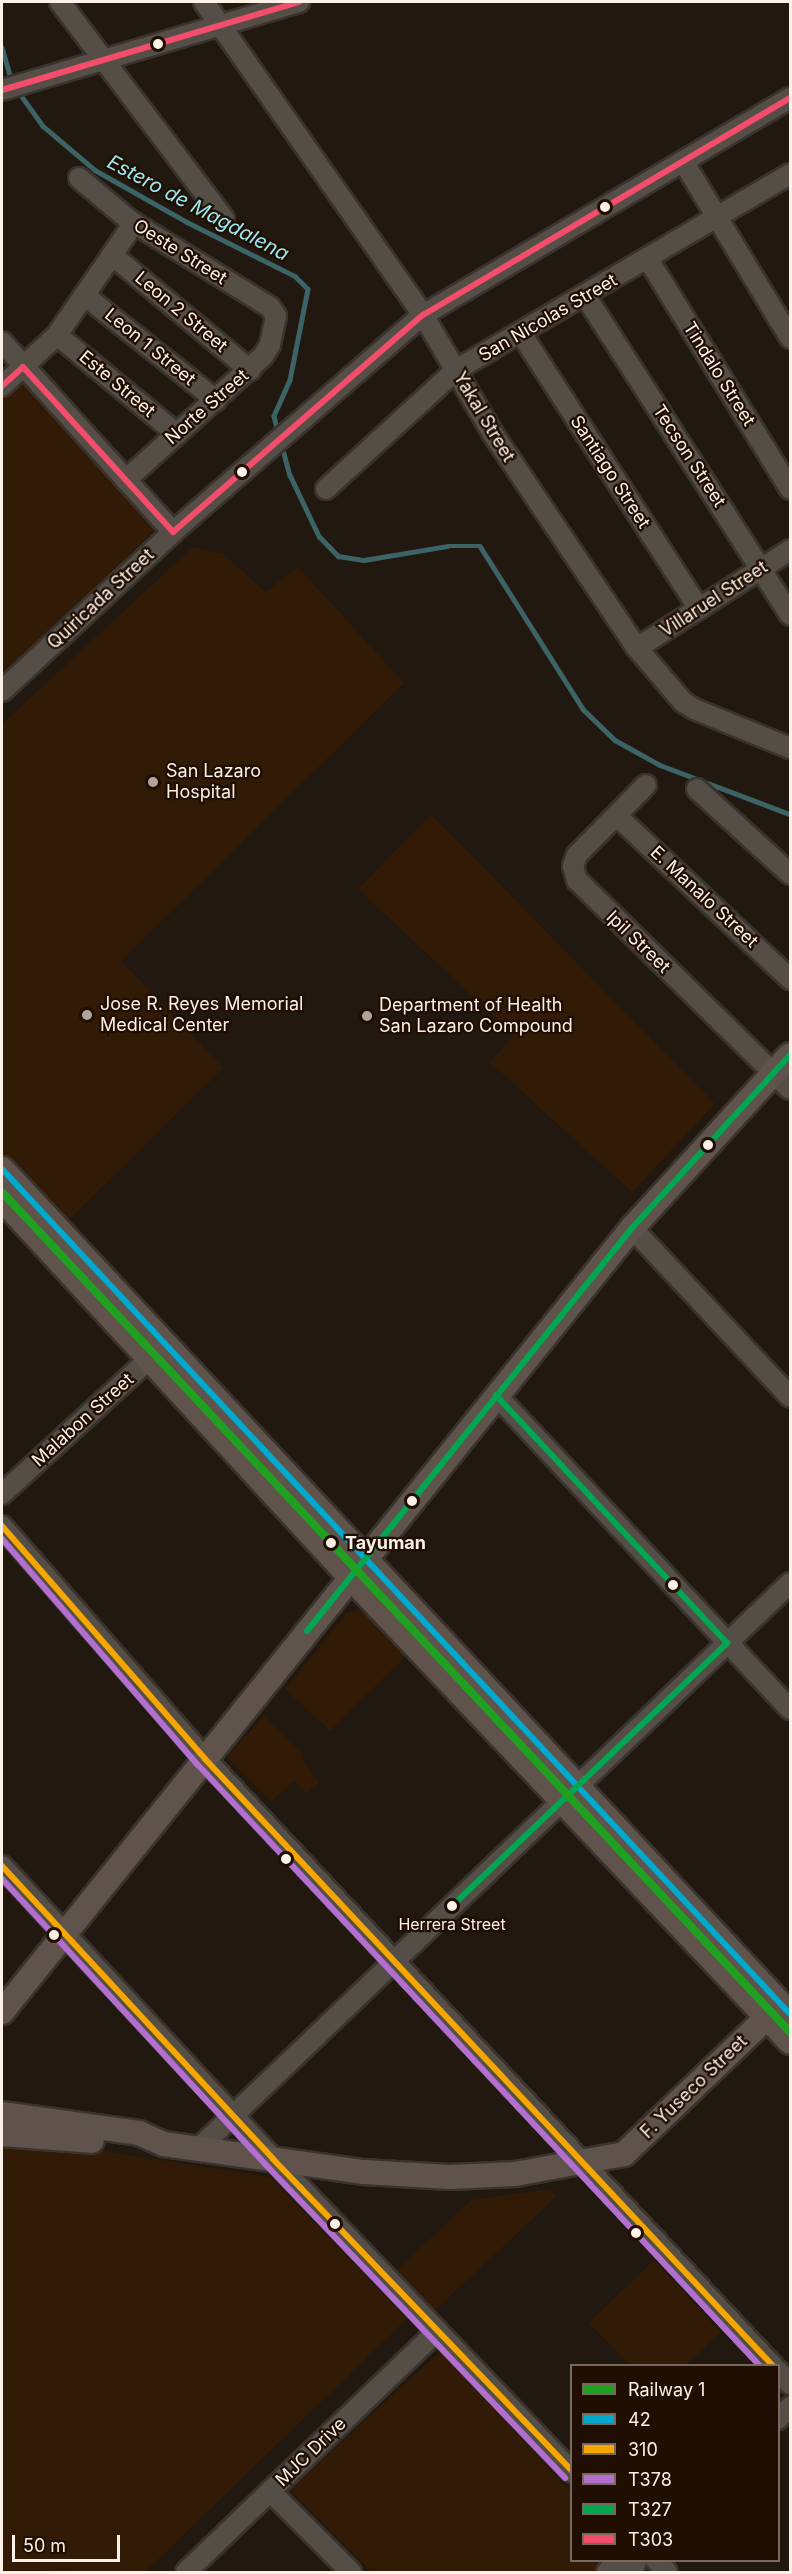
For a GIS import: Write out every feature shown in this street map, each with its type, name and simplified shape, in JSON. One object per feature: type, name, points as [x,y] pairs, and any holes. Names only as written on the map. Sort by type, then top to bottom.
[{"type":"main road","points":[[2,2012],[632,1228],[785,1072]]},
{"type":"main road","points":[[2,1169],[350,1577],[782,2008],[790,2042]]},
{"type":"main road","points":[[2,1200],[365,1558],[569,1793]]},
{"type":"main road","name":"F. Yuseco Street","points":[[590,2171],[624,2154],[782,2008]]},
{"type":"main road","points":[[2,2114],[140,2133],[164,2144],[364,2172],[450,2177],[590,2171]]},
{"type":"main road","points":[[2,2134],[138,2148],[164,2144]]},
{"type":"street","points":[[60,2],[224,219]]},
{"type":"street","name":"Yakal Street","points":[[204,2],[423,315],[493,434],[638,648],[683,702],[694,709],[790,748]]},
{"type":"street","points":[[3,90],[299,2]]},
{"type":"street","name":"Quiricada Street","points":[[2,692],[173,532],[423,315],[790,98]]},
{"type":"street","points":[[683,161],[790,338]]},
{"type":"street","name":"San Nicolas Street","points":[[326,489],[456,370],[522,335],[718,220],[790,174]]},
{"type":"street","name":"Oeste Street","points":[[79,178],[134,223],[270,308],[276,316],[276,326]]},
{"type":"street","points":[[2,386],[57,335],[134,223]]},
{"type":"street","name":"Leon 2 Street","points":[[112,255],[250,370]]},
{"type":"street","name":"Tindalo Street","points":[[648,259],[790,489]]},
{"type":"street","name":"Leon 1 Street","points":[[84,295],[216,400]]},
{"type":"street","name":"Tecson Street","points":[[586,297],[790,615]]},
{"type":"street","name":"Norte Street","points":[[126,480],[250,370],[270,345],[276,326]]},
{"type":"street","name":"Este Street","points":[[57,335],[177,434]]},
{"type":"street","name":"Santiago Street","points":[[522,335],[699,609]]},
{"type":"street","points":[[2,342],[173,532]]},
{"type":"street","name":"Villaruel Street","points":[[638,648],[790,550]]},
{"type":"street","name":"Ipil Street","points":[[646,785],[576,855],[573,866],[576,880],[785,1072]]},
{"type":"street","points":[[698,789],[790,874]]},
{"type":"street","name":"E. Manalo Street","points":[[617,816],[790,979]]},
{"type":"street","points":[[632,1228],[790,1397]]},
{"type":"street","name":"Malabon Street","points":[[2,1494],[157,1353]]},
{"type":"street","points":[[496,1395],[790,1708]]},
{"type":"street","points":[[2,1526],[205,1759],[771,2364]]},
{"type":"street","points":[[198,2149],[790,1582]]},
{"type":"street","points":[[2,1866],[63,1936],[233,2117],[570,2470]]},
{"type":"street","name":"MJC Drive","points":[[186,2572],[437,2331]]},
{"type":"street","points":[[270,2491],[351,2572]]},
{"type":"shaded area","points":[[25,378],[162,523],[2,676],[2,399]]},
{"type":"shaded area","name":"San Lazaro Hospital","points":[[193,547],[223,554],[266,592],[298,567],[404,683],[121,961],[223,1068],[64,1225],[2,1157],[2,724]]},
{"type":"shaded area","points":[[431,814],[715,1104],[632,1192],[490,1062],[514,1035],[358,889]]},
{"type":"shaded area","points":[[367,1608],[412,1650],[330,1731],[285,1689],[347,1613]]},
{"type":"shaded area","points":[[264,1715],[302,1753],[303,1761],[319,1782],[307,1794],[294,1781],[271,1802],[227,1757]]},
{"type":"shaded area","points":[[2,2140],[85,2148],[270,2177],[407,2319],[145,2572],[2,2570]]},
{"type":"shaded area","points":[[549,2189],[557,2196],[433,2312],[395,2272],[471,2200]]},
{"type":"shaded area","points":[[654,2260],[721,2332],[687,2364],[629,2364],[589,2323]]},
{"type":"shaded area","points":[[440,2351],[570,2491],[570,2562],[609,2562],[601,2572],[371,2572],[290,2490]]},
{"type":"waterway","name":"Estero de Magdalena","points":[[2,47],[12,81]]},
{"type":"waterway","name":"Estero de Magdalena","points":[[18,91],[43,126],[95,170],[187,222],[295,276],[308,289],[290,380],[274,416],[278,432]]},
{"type":"waterway","points":[[282,446],[290,475],[319,536],[338,556],[364,560],[448,546],[480,546],[583,709],[615,740],[660,765],[790,814]]},
{"type":"rail line","name":"1","points":[[2,1192],[790,2032]]},
{"type":"transit line","name":"T303","points":[[2,90],[299,2]]},
{"type":"transit line","name":"T303","points":[[2,386],[23,367],[173,532],[423,315],[790,98]]},
{"type":"transit line","name":"T327","points":[[307,1631],[632,1228],[790,1055]]},
{"type":"transit line","name":"42","points":[[2,1169],[790,2014]]},
{"type":"transit line","name":"T327","points":[[452,1906],[727,1643],[496,1395]]},
{"type":"transit line","name":"310","points":[[2,1526],[205,1759],[771,2364]]},
{"type":"transit line","name":"T378","points":[[2,1539],[198,1765],[758,2364]]},
{"type":"transit line","name":"310","points":[[2,1866],[273,2159],[570,2469]]},
{"type":"transit line","name":"T378","points":[[2,1879],[266,2165],[565,2478]]},
{"type":"place","name":"San Lazaro Hospital","points":[[153,782]]},
{"type":"place","name":"Jose R. Reyes Memorial Medical Center","points":[[87,1015]]},
{"type":"place","name":"Department of Health San Lazaro Compound","points":[[367,1016]]},
{"type":"place","name":"Tayuman","points":[[331,1543]]},
{"type":"place","name":"Herrera Street","points":[[452,1906]]}]
